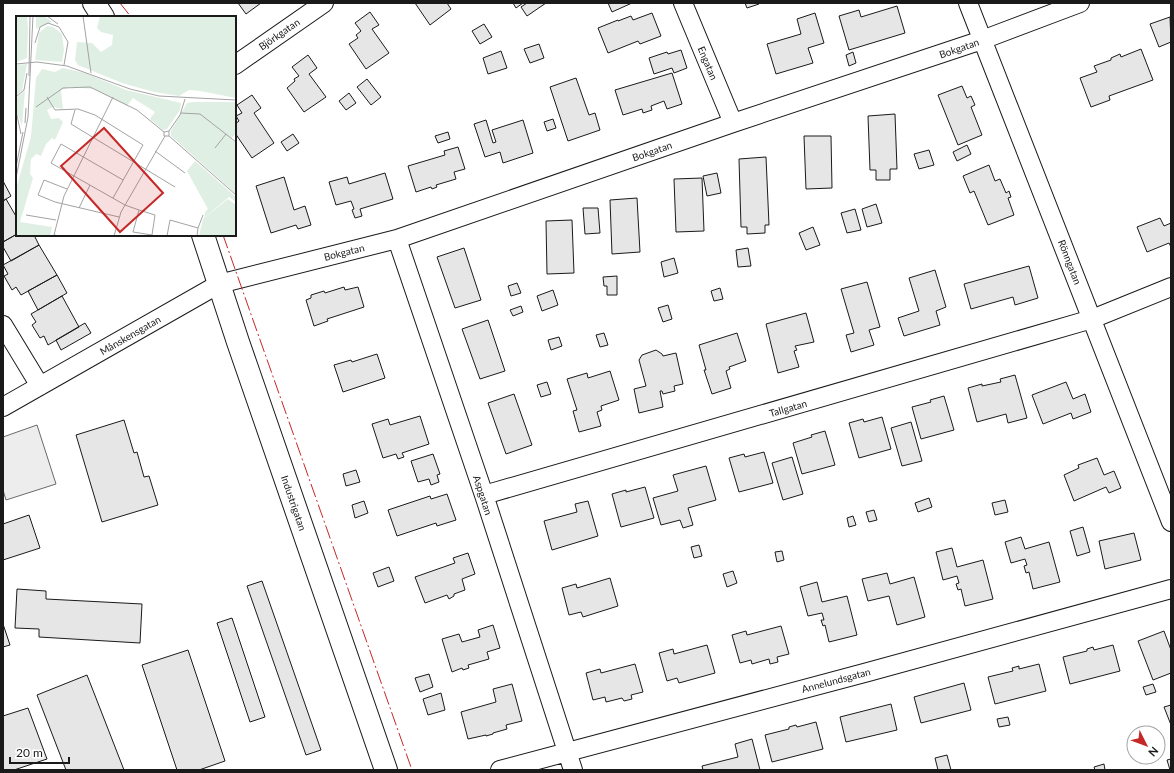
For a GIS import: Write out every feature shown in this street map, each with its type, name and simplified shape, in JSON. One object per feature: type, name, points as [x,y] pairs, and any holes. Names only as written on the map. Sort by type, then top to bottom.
[{"type":"street","points":[[94,3],[103,16]]},
{"type":"street","name":"Björkgatan","points":[[236,64],[324,3]]},
{"type":"street","name":"Engatan","points":[[682,3],[733,123]]},
{"type":"street","name":"Rönngatan","points":[[968,3],[1171,522]]},
{"type":"street","name":"Bokgatan","points":[[219,284],[397,239],[733,123],[982,40],[1080,3]]},
{"type":"street","name":"Industrigatan","points":[[203,236],[386,770]]},
{"type":"street","name":"Aspgatan","points":[[397,239],[484,495],[573,770]]},
{"type":"street","name":"Månskensgatan","points":[[3,407],[219,284]]},
{"type":"street","points":[[1092,319],[1171,287]]},
{"type":"street","name":"Tallgatan","points":[[484,495],[1092,319]]},
{"type":"street","points":[[3,325],[40,386]]},
{"type":"street","name":"Annelundsgatan","points":[[500,770],[868,672],[1171,589]]},
{"type":"shaded area","points":[[37,425],[56,484],[6,500],[3,490],[3,437]]},
{"type":"building","points":[[238,3],[261,3],[246,14]]},
{"type":"building","points":[[415,3],[447,3],[451,9],[430,25]]},
{"type":"building","points":[[513,3],[523,3],[516,8]]},
{"type":"building","points":[[527,3],[546,3],[527,16],[521,7]]},
{"type":"building","points":[[608,3],[632,3],[612,12]]},
{"type":"building","points":[[745,3],[759,3],[759,4],[747,8]]},
{"type":"building","points":[[897,6],[905,33],[849,50],[839,16],[859,10],[861,17]]},
{"type":"building","points":[[370,12],[379,25],[372,29],[389,53],[366,69],[349,44],[358,38],[356,35],[361,31],[355,23]]},
{"type":"building","points":[[652,13],[661,36],[640,44],[638,41],[608,53],[598,28],[631,16],[633,20]]},
{"type":"building","points":[[815,13],[824,43],[808,48],[813,63],[776,74],[767,44],[801,34],[797,19]]},
{"type":"building","points":[[1170,17],[1171,42],[1159,47],[1150,24]]},
{"type":"building","points":[[484,24],[492,37],[480,44],[472,31]]},
{"type":"building","points":[[539,44],[544,58],[530,63],[524,49]]},
{"type":"building","points":[[1141,49],[1153,80],[1109,96],[1110,100],[1091,107],[1080,78],[1097,72],[1094,66],[1111,60],[1111,58],[1120,54],[1121,57]]},
{"type":"building","points":[[681,50],[687,68],[674,73],[672,68],[654,74],[649,58],[667,52],[668,54]]},
{"type":"building","points":[[501,51],[507,68],[488,74],[483,58]]},
{"type":"building","points":[[853,52],[856,63],[849,66],[846,55]]},
{"type":"building","points":[[308,55],[317,68],[309,74],[326,97],[304,112],[287,88],[295,81],[294,79],[299,76],[292,67]]},
{"type":"building","points":[[672,73],[682,104],[667,109],[664,101],[651,106],[652,110],[643,113],[642,109],[623,115],[615,90]]},
{"type":"building","points":[[576,78],[589,115],[595,113],[600,130],[568,141],[550,87]]},
{"type":"building","points":[[367,79],[381,97],[371,105],[357,87]]},
{"type":"building","points":[[962,86],[967,98],[971,96],[975,105],[971,107],[982,135],[958,145],[938,95]]},
{"type":"building","points":[[349,93],[356,103],[346,110],[339,101]]},
{"type":"building","points":[[252,95],[261,108],[254,113],[274,143],[252,158],[236,134],[236,123],[239,121],[236,116],[242,113],[237,105]]},
{"type":"building","points":[[895,114],[897,169],[890,169],[890,180],[876,180],[876,170],[870,170],[868,116]]},
{"type":"building","points":[[553,119],[556,128],[547,131],[544,122]]},
{"type":"building","points":[[486,120],[493,143],[496,142],[492,130],[523,120],[533,153],[503,163],[500,152],[485,157],[474,124]]},
{"type":"building","points":[[448,132],[450,139],[438,143],[435,136]]},
{"type":"building","points":[[293,134],[299,143],[287,151],[281,142]]},
{"type":"building","points":[[804,136],[831,136],[832,188],[806,189]]},
{"type":"building","points":[[967,145],[971,154],[957,161],[953,152]]},
{"type":"building","points":[[458,147],[465,169],[454,172],[456,179],[436,185],[437,187],[432,189],[431,187],[416,192],[408,166],[445,155],[444,151]]},
{"type":"building","points":[[929,150],[934,165],[919,169],[914,154]]},
{"type":"building","points":[[766,157],[769,225],[765,225],[765,233],[747,234],[747,227],[741,227],[739,159]]},
{"type":"building","points":[[989,165],[995,181],[1000,179],[1006,193],[1009,191],[1011,197],[1008,198],[1014,215],[988,225],[974,191],[970,193],[963,176]]},
{"type":"building","points":[[385,173],[393,199],[360,209],[362,216],[355,218],[351,201],[336,205],[329,182],[347,177],[349,184]]},
{"type":"building","points":[[717,173],[721,193],[707,196],[703,176]]},
{"type":"building","points":[[284,177],[294,210],[305,206],[311,225],[298,229],[296,225],[271,233],[256,186]]},
{"type":"building","points":[[702,178],[704,231],[676,232],[674,179]]},
{"type":"building","points":[[3,181],[11,196],[3,201]]},
{"type":"building","points":[[637,198],[640,252],[612,254],[610,200]]},
{"type":"building","points":[[6,199],[16,216],[16,235],[3,242],[3,201]]},
{"type":"building","points":[[876,204],[882,223],[867,227],[862,209]]},
{"type":"building","points":[[583,208],[598,208],[600,233],[585,234]]},
{"type":"building","points":[[855,209],[861,230],[847,233],[841,213]]},
{"type":"building","points":[[1160,218],[1164,226],[1171,223],[1171,247],[1169,243],[1147,252],[1137,227]]},
{"type":"building","points":[[572,220],[574,273],[547,274],[546,221]]},
{"type":"building","points":[[813,227],[820,245],[806,250],[799,233]]},
{"type":"building","points":[[16,235],[16,236],[34,236],[39,245],[11,261],[3,247],[3,242]]},
{"type":"building","points":[[39,245],[57,275],[21,295],[16,287],[12,290],[4,276],[8,274],[3,265]]},
{"type":"building","points":[[464,248],[481,300],[455,308],[437,257]]},
{"type":"building","points":[[748,248],[751,266],[738,267],[736,250]]},
{"type":"building","points":[[674,258],[678,273],[664,277],[661,262]]},
{"type":"building","points":[[1029,266],[1038,298],[1015,305],[1013,297],[971,309],[964,284]]},
{"type":"building","points":[[935,270],[946,307],[936,311],[940,325],[904,336],[898,318],[919,311],[909,278]]},
{"type":"building","points":[[57,275],[67,293],[38,310],[28,291]]},
{"type":"building","points":[[617,276],[617,295],[607,295],[607,286],[604,286],[603,277]]},
{"type":"building","points":[[867,282],[880,327],[869,330],[874,345],[851,352],[846,335],[854,333],[841,289]]},
{"type":"building","points":[[517,283],[521,293],[511,296],[508,286]]},
{"type":"building","points":[[344,287],[345,290],[358,287],[364,307],[327,319],[328,321],[314,326],[306,300],[311,298],[311,295],[324,291],[325,293]]},
{"type":"building","points":[[720,288],[723,299],[714,301],[711,291]]},
{"type":"building","points":[[553,290],[558,305],[542,311],[537,296]]},
{"type":"building","points":[[62,296],[79,327],[48,345],[44,336],[40,338],[32,325],[36,322],[31,314]]},
{"type":"building","points":[[668,305],[672,319],[663,322],[658,308]]},
{"type":"building","points":[[521,306],[523,312],[513,316],[510,310]]},
{"type":"building","points":[[806,313],[814,342],[795,346],[797,350],[794,351],[799,367],[778,373],[766,324]]},
{"type":"building","points":[[488,320],[505,371],[480,379],[462,329]]},
{"type":"building","points":[[85,323],[91,333],[61,350],[56,340]]},
{"type":"building","points":[[604,333],[608,345],[600,347],[596,335]]},
{"type":"building","points":[[737,333],[746,361],[729,367],[730,369],[726,371],[731,388],[712,394],[704,370],[706,370],[699,345]]},
{"type":"building","points":[[559,337],[562,346],[551,350],[548,340]]},
{"type":"building","points":[[656,350],[663,356],[676,353],[683,384],[674,386],[675,391],[663,394],[662,391],[660,391],[663,407],[639,413],[634,389],[646,386],[639,360],[642,355]]},
{"type":"building","points":[[377,354],[385,378],[343,392],[334,365],[351,360],[352,362]]},
{"type":"building","points":[[610,371],[619,400],[601,406],[602,410],[597,412],[601,426],[579,432],[573,411],[577,410],[567,379],[587,373],[588,378]]},
{"type":"building","points":[[1015,375],[1027,418],[1008,423],[1006,414],[977,422],[968,388],[982,384],[982,386],[1001,382],[1000,379]]},
{"type":"building","points":[[547,382],[551,394],[541,397],[537,385]]},
{"type":"building","points":[[1066,382],[1073,399],[1085,394],[1091,412],[1073,419],[1071,413],[1043,424],[1032,395]]},
{"type":"building","points":[[514,394],[532,445],[506,454],[488,403]]},
{"type":"building","points":[[944,396],[954,430],[921,439],[912,407],[931,402],[930,400]]},
{"type":"building","points":[[420,416],[429,444],[402,453],[404,457],[398,459],[396,454],[383,458],[372,424],[388,419],[390,425]]},
{"type":"building","points":[[882,417],[891,449],[859,458],[849,423],[863,419],[864,422]]},
{"type":"building","points":[[124,420],[134,453],[137,452],[144,477],[149,476],[158,505],[102,522],[76,435]]},
{"type":"building","points":[[911,422],[922,461],[902,466],[891,428]]},
{"type":"building","points":[[825,431],[835,465],[802,474],[793,443]]},
{"type":"building","points":[[764,452],[773,483],[739,492],[729,458],[744,454],[745,457]]},
{"type":"building","points":[[433,454],[440,474],[437,475],[439,482],[431,485],[429,479],[418,482],[411,461]]},
{"type":"building","points":[[792,457],[803,494],[783,500],[772,463]]},
{"type":"building","points":[[1097,458],[1104,475],[1114,471],[1121,488],[1109,493],[1106,487],[1074,501],[1064,475],[1079,468],[1078,465]]},
{"type":"building","points":[[706,466],[716,500],[688,508],[693,525],[683,528],[680,520],[661,525],[653,498],[678,491],[673,475]]},
{"type":"building","points":[[356,470],[360,482],[346,486],[343,474]]},
{"type":"building","points":[[645,487],[654,518],[621,527],[612,494]]},
{"type":"building","points":[[447,494],[456,520],[437,526],[436,523],[397,536],[388,510],[430,496],[431,499]]},
{"type":"building","points":[[929,498],[932,507],[918,512],[915,503]]},
{"type":"building","points":[[1005,500],[1008,512],[995,515],[992,503]]},
{"type":"building","points":[[364,501],[368,513],[355,518],[352,505]]},
{"type":"building","points":[[588,501],[598,536],[552,550],[544,521],[577,512],[575,504]]},
{"type":"building","points":[[874,510],[877,520],[869,522],[866,512]]},
{"type":"building","points":[[29,515],[40,548],[3,560],[3,524]]},
{"type":"building","points":[[853,516],[856,525],[849,527],[847,518]]},
{"type":"building","points":[[1083,527],[1090,552],[1077,556],[1070,531]]},
{"type":"building","points":[[1134,533],[1141,560],[1105,569],[1099,541]]},
{"type":"building","points":[[1021,537],[1025,549],[1049,542],[1060,582],[1033,589],[1029,572],[1026,573],[1024,566],[1027,565],[1025,559],[1011,563],[1005,542]]},
{"type":"building","points":[[699,545],[702,556],[694,558],[691,547]]},
{"type":"building","points":[[952,548],[957,567],[983,560],[993,599],[965,606],[961,589],[958,590],[956,584],[959,583],[957,576],[943,580],[936,552]]},
{"type":"building","points":[[782,551],[784,560],[777,562],[775,552]]},
{"type":"building","points":[[468,553],[475,574],[462,579],[465,590],[454,594],[454,596],[449,599],[447,595],[425,603],[415,577],[455,563],[453,558]]},
{"type":"building","points":[[389,567],[394,581],[378,587],[373,573]]},
{"type":"building","points":[[733,571],[737,583],[727,587],[723,574]]},
{"type":"building","points":[[887,573],[890,584],[914,577],[925,617],[897,625],[889,596],[868,601],[862,579]]},
{"type":"building","points":[[610,578],[618,606],[583,617],[581,612],[569,615],[562,588],[576,584],[577,588]]},
{"type":"building","points":[[262,581],[321,750],[306,755],[247,586]]},
{"type":"building","points":[[817,582],[822,602],[847,596],[857,635],[829,642],[825,625],[823,626],[821,620],[824,620],[822,613],[808,616],[800,587]]},
{"type":"building","points":[[17,589],[46,591],[46,599],[142,604],[140,643],[39,637],[39,629],[15,628]]},
{"type":"building","points":[[232,618],[265,717],[250,722],[217,623]]},
{"type":"building","points":[[3,624],[10,645],[3,647]]},
{"type":"building","points":[[493,625],[500,648],[487,652],[489,659],[468,665],[469,668],[463,670],[462,668],[452,672],[442,639],[459,634],[462,642],[480,637],[478,630]]},
{"type":"building","points":[[781,626],[789,654],[777,657],[778,662],[770,664],[769,659],[752,664],[751,660],[740,663],[732,635],[746,631],[747,635]]},
{"type":"building","points":[[1164,631],[1171,650],[1171,673],[1153,680],[1138,641]]},
{"type":"building","points":[[707,645],[715,673],[679,683],[677,678],[667,681],[659,653],[673,649],[674,654]]},
{"type":"building","points":[[1113,645],[1120,671],[1070,684],[1063,657],[1087,651],[1087,649],[1093,647],[1094,650]]},
{"type":"building","points":[[188,650],[225,761],[199,770],[177,770],[142,665]]},
{"type":"building","points":[[635,664],[643,692],[631,695],[632,699],[624,701],[622,698],[606,702],[605,697],[593,700],[586,673],[600,669],[601,673]]},
{"type":"building","points":[[1039,664],[1046,691],[995,704],[988,677],[1013,671],[1012,668],[1019,666],[1019,669]]},
{"type":"building","points":[[429,674],[433,687],[420,692],[415,678]]},
{"type":"building","points":[[87,675],[124,770],[66,770],[37,695]]},
{"type":"building","points":[[964,683],[971,710],[921,723],[914,697]]},
{"type":"building","points":[[512,684],[522,721],[506,725],[507,729],[493,734],[468,739],[461,712],[496,702],[493,689]]},
{"type":"building","points":[[1153,684],[1156,692],[1146,695],[1143,687]]},
{"type":"building","points":[[441,693],[445,710],[428,715],[423,699]]},
{"type":"building","points":[[891,704],[897,730],[846,742],[840,717]]},
{"type":"building","points":[[1171,705],[1171,725],[1164,707]]},
{"type":"building","points":[[28,708],[47,759],[14,770],[3,770],[3,716]]},
{"type":"building","points":[[1008,717],[1010,725],[999,727],[997,719]]},
{"type":"building","points":[[816,722],[823,749],[772,762],[765,735],[789,729],[789,727],[796,725],[797,727]]},
{"type":"building","points":[[752,739],[760,770],[703,770],[702,766],[738,757],[735,744]]},
{"type":"building","points":[[947,755],[951,770],[938,770],[935,758]]},
{"type":"building","points":[[1171,759],[1171,770],[1170,770],[1167,760]]},
{"type":"building","points":[[1104,764],[1105,770],[1095,770],[1094,767]]},
{"type":"power","points":[[120,3],[130,16]]},
{"type":"power","points":[[223,236],[412,770]]}]
